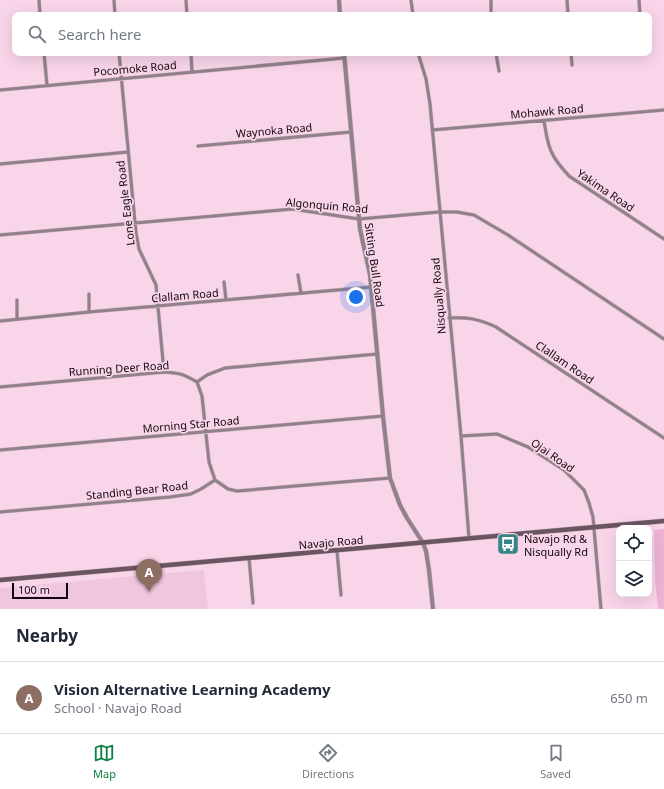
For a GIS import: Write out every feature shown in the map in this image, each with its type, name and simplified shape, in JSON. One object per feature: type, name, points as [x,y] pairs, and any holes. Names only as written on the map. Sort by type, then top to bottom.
[{"type":"main road","name":"Navajo Road","points":[[0,580],[664,521]]},
{"type":"street","points":[[39,0],[40,12]]},
{"type":"street","points":[[114,0],[115,12]]},
{"type":"street","points":[[186,0],[187,12]]},
{"type":"street","points":[[339,0],[340,12]]},
{"type":"street","points":[[411,0],[413,12]]},
{"type":"street","points":[[491,0],[491,12]]},
{"type":"street","points":[[567,0],[568,12]]},
{"type":"street","points":[[639,0],[640,12]]},
{"type":"street","points":[[44,56],[47,85]]},
{"type":"street","name":"Lone Eagle Road","points":[[119,56],[135,223],[139,249],[156,285],[164,372]]},
{"type":"street","points":[[190,56],[192,72]]},
{"type":"street","name":"Nisqually Road","points":[[419,56],[426,79],[432,130],[469,538]]},
{"type":"street","points":[[496,56],[499,71]]},
{"type":"street","points":[[571,56],[572,65]]},
{"type":"street","name":"Pocomoke Road","points":[[0,90],[344,58]]},
{"type":"street","name":"Sitting Bull Road","points":[[344,58],[359,219],[368,262],[371,287],[390,478],[400,505],[423,543]]},
{"type":"street","name":"Mohawk Road","points":[[432,130],[664,110]]},
{"type":"street","name":"Yakima Road","points":[[544,121],[552,154],[569,176],[664,240]]},
{"type":"street","name":"Waynoka Road","points":[[198,146],[351,132]]},
{"type":"street","points":[[0,164],[128,152]]},
{"type":"street","name":"Algonquin Road","points":[[0,235],[292,209],[359,219],[439,212],[457,212],[474,215],[508,235],[664,339]]},
{"type":"street","points":[[298,275],[301,293]]},
{"type":"street","points":[[224,282],[226,300]]},
{"type":"street","name":"Clallam Road","points":[[0,321],[371,287]]},
{"type":"street","points":[[89,294],[89,312]]},
{"type":"street","points":[[17,300],[17,319]]},
{"type":"street","name":"Clallam Road","points":[[449,318],[472,318],[496,326],[664,438]]},
{"type":"street","points":[[377,354],[225,368],[207,375],[197,382],[202,396],[209,462],[215,480],[228,489],[237,491],[390,478]]},
{"type":"street","name":"Running Deer Road","points":[[0,387],[164,372],[184,374],[197,382]]},
{"type":"street","name":"Morning Star Road","points":[[0,450],[383,416]]},
{"type":"street","name":"Ojai Road","points":[[460,436],[497,434],[528,447],[564,470],[584,490],[593,517],[601,609]]},
{"type":"street","name":"Standing Bear Road","points":[[0,512],[192,494],[201,490],[215,480]]},
{"type":"street","points":[[423,543],[429,570],[433,609]]},
{"type":"street","points":[[336,551],[341,595]]},
{"type":"street","points":[[249,558],[253,602]]},
{"type":"shaded area","points":[[664,529],[664,609],[658,609],[655,578],[654,530]]},
{"type":"shaded area","points":[[204,570],[208,609],[0,609],[0,588]]},
{"type":"place","name":"Navajo Rd & Nisqually Rd","points":[[508,544]]},
{"type":"place","name":"Vision Alternative Learning Academy","points":[[149,592]]}]
